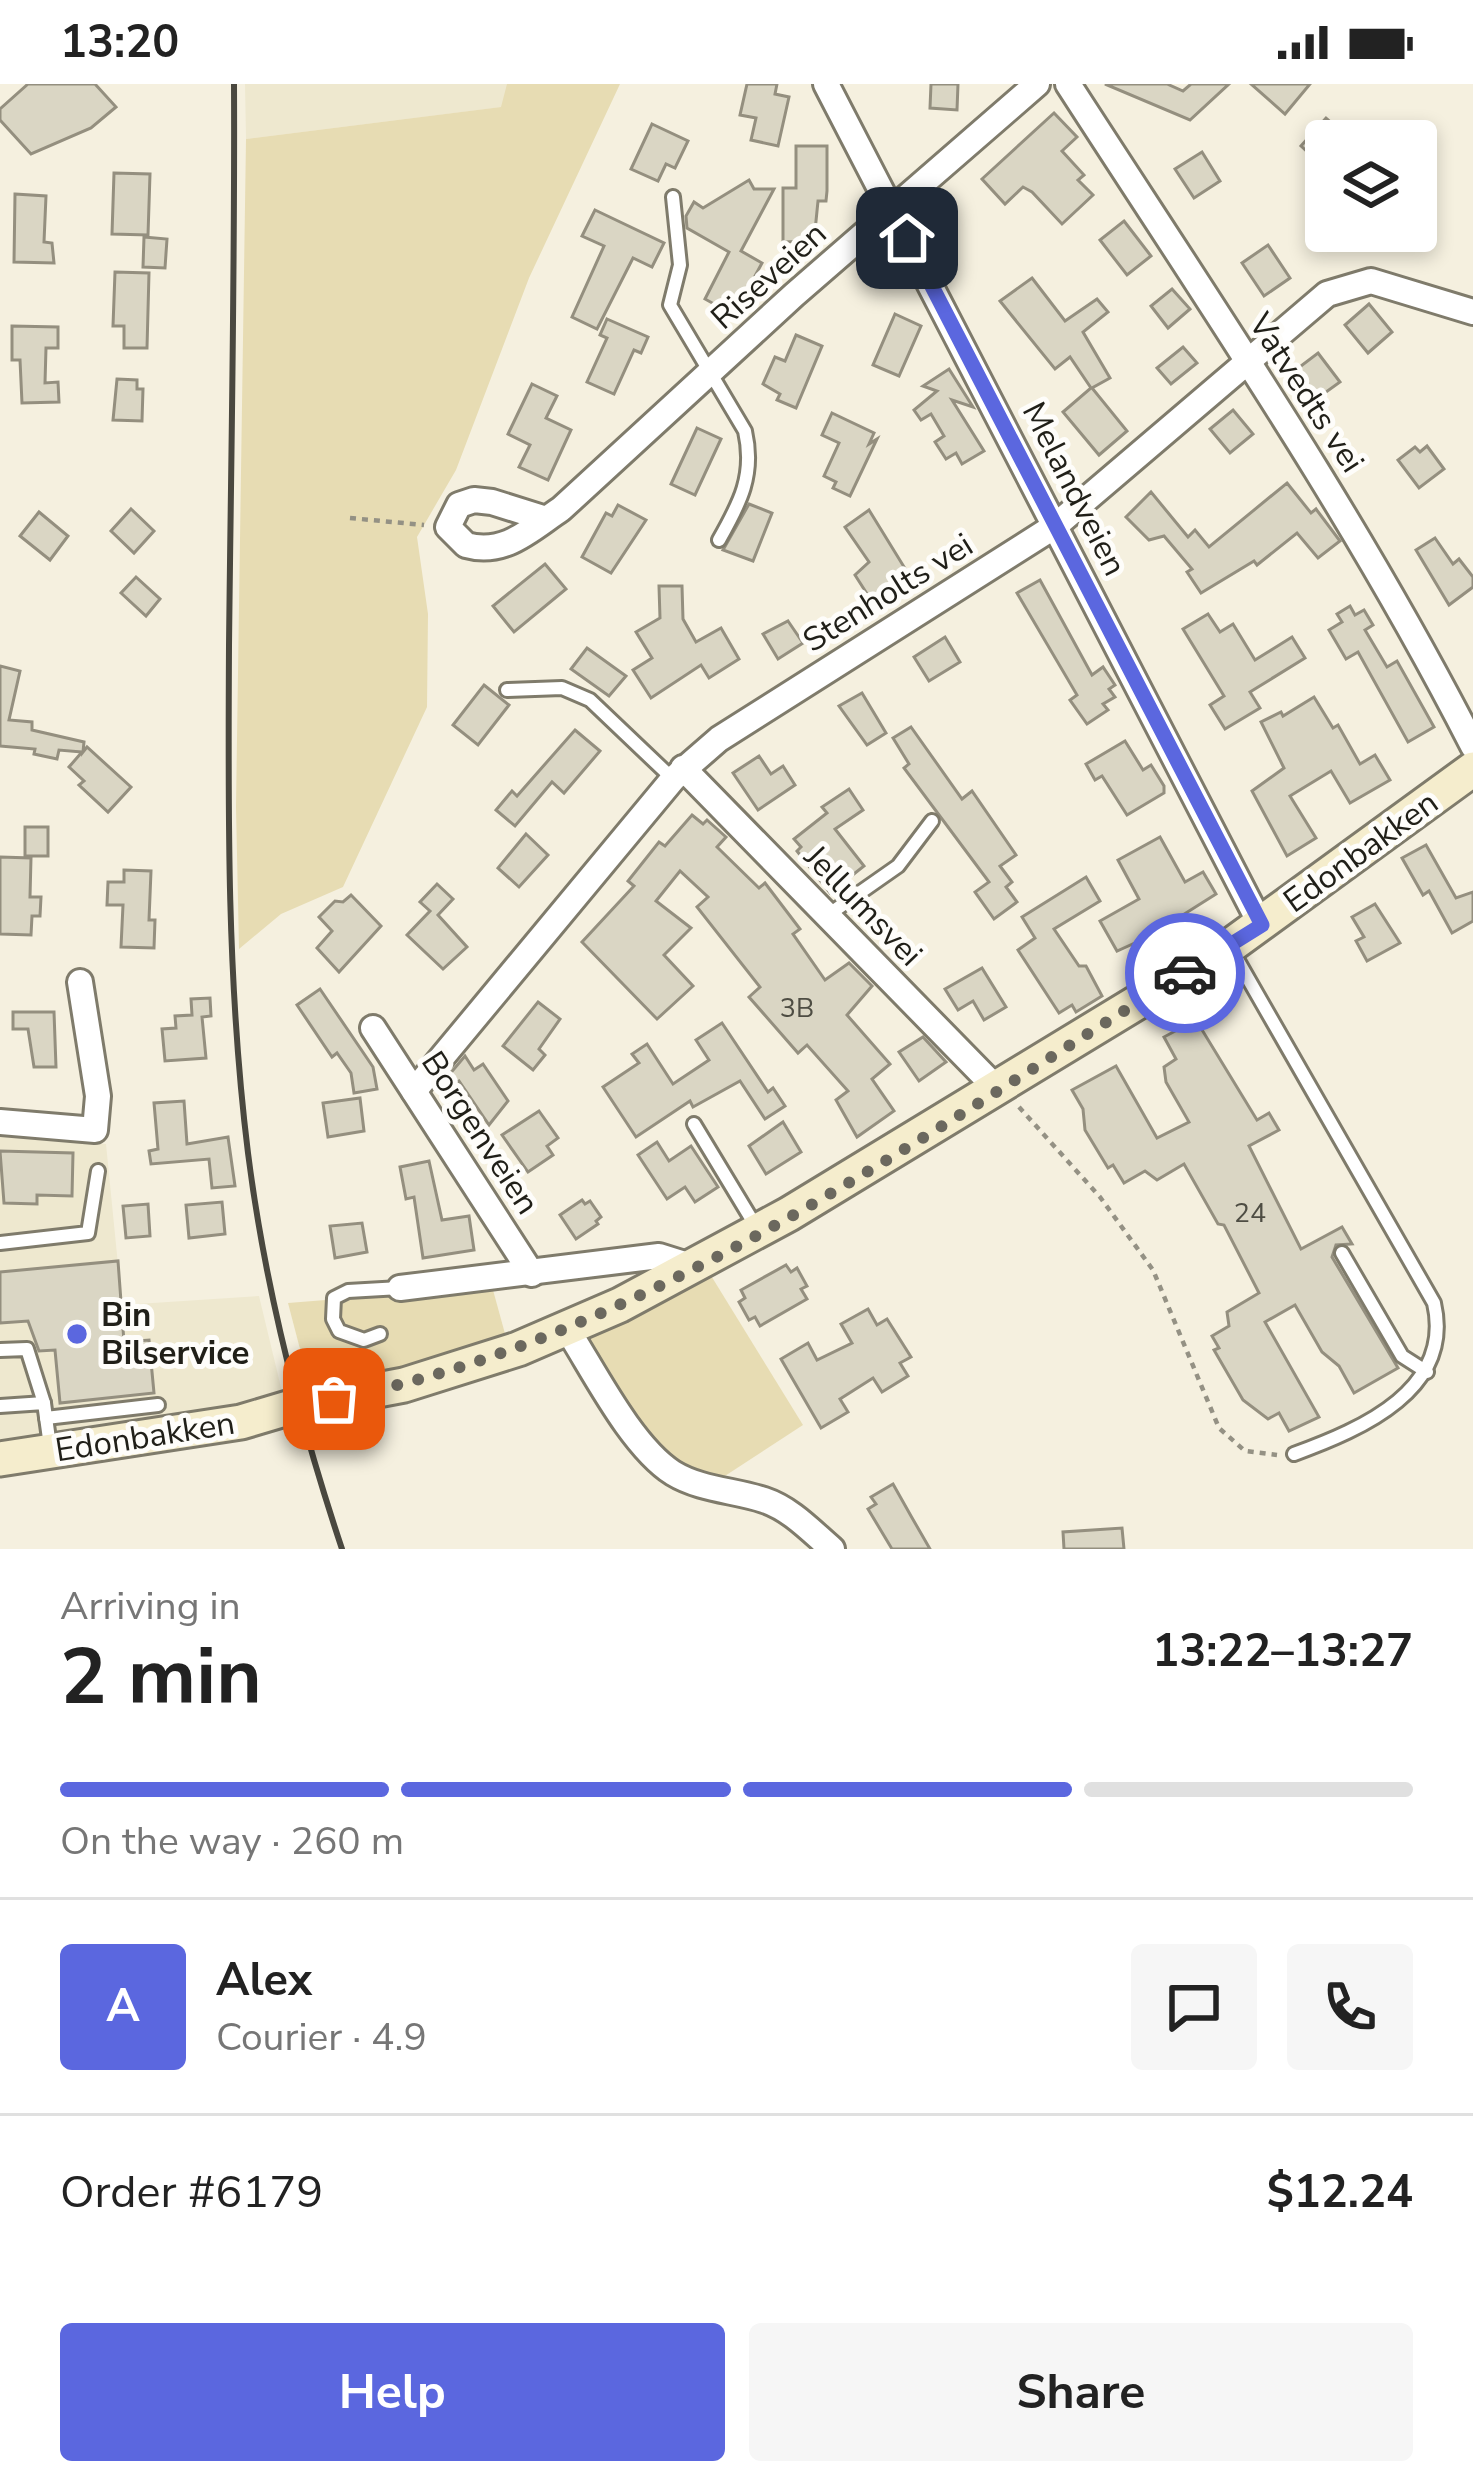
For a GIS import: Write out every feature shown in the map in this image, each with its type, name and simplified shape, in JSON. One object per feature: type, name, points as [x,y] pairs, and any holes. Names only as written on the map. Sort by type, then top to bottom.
[{"type":"street","name":"Melandveien","points":[[826,84],[1262,925]]},
{"type":"street","name":"Riseveien","points":[[448,527],[466,545],[498,547],[546,519],[1037,84]]},
{"type":"street","name":"Vatvedts vei","points":[[1067,84],[1397,600],[1473,746]]},
{"type":"street","name":"Stenholts vei","points":[[414,1091],[678,774],[719,739],[1055,526],[1327,294],[1356,282],[1382,283],[1448,308],[1473,312]]},
{"type":"street","points":[[448,527],[459,505],[474,500],[546,519]]},
{"type":"street","name":"Edonbakken","points":[[0,1459],[241,1422],[298,1405],[404,1385],[460,1370],[567,1329],[759,1231],[999,1088],[1262,925],[1473,770]]},
{"type":"street","name":"Jellumsvei","points":[[678,774],[999,1088]]},
{"type":"street","points":[[0,1122],[95,1130],[98,1096],[80,982]]},
{"type":"street","name":"Borgenveien","points":[[373,1028],[532,1274]]},
{"type":"street","points":[[400,1288],[658,1256],[694,1267]]},
{"type":"street","points":[[567,1329],[644,1444],[671,1472],[766,1501],[792,1514],[832,1549]]},
{"type":"lane","points":[[673,197],[680,265],[670,305],[745,431],[749,449],[742,499],[719,540]]},
{"type":"lane","points":[[507,689],[576,692],[678,774]]},
{"type":"lane","points":[[827,916],[898,866],[914,851],[932,821]]},
{"type":"lane","points":[[1229,946],[1434,1303],[1440,1327],[1427,1372],[1401,1400],[1294,1454]]},
{"type":"lane","points":[[694,1124],[759,1231]]},
{"type":"lane","points":[[0,1243],[88,1233],[98,1172]]},
{"type":"lane","points":[[1342,1253],[1402,1356],[1427,1372]]},
{"type":"lane","points":[[380,1334],[364,1340],[339,1331],[333,1319],[334,1298],[348,1291],[400,1288]]},
{"type":"lane","points":[[0,1350],[27,1349],[44,1402],[51,1453]]},
{"type":"lane","points":[[0,1406],[44,1402]]},
{"type":"lane","points":[[46,1418],[158,1405]]},
{"type":"path","points":[[350,518],[448,527]]},
{"type":"path","points":[[999,1088],[1100,1197],[1153,1270],[1219,1428],[1245,1451],[1294,1454]]},
{"type":"shaded area","points":[[245,84],[507,84],[508,89],[502,107],[246,139]]},
{"type":"shaded area","points":[[507,84],[620,84],[529,278],[456,470],[417,537],[428,614],[427,707],[343,887],[281,914],[239,949],[236,807],[246,139],[501,107]]},
{"type":"shaded area","points":[[0,1136],[106,1144],[122,1305],[259,1296],[284,1400],[0,1447]]},
{"type":"shaded area","points":[[710,1274],[803,1425],[708,1487],[671,1472],[574,1341]]},
{"type":"shaded area","points":[[493,1290],[507,1341],[312,1395],[288,1303]]},
{"type":"building","points":[[28,84],[95,84],[116,107],[91,128],[31,154],[0,120],[0,109]]},
{"type":"building","points":[[747,84],[777,84],[775,94],[789,97],[778,146],[751,140],[756,118],[740,115]]},
{"type":"building","points":[[931,84],[958,84],[957,110],[930,108]]},
{"type":"building","points":[[1105,84],[1167,84],[1183,91],[1191,84],[1229,84],[1190,120]]},
{"type":"building","points":[[1251,84],[1310,84],[1285,114]]},
{"type":"building","points":[[1054,113],[1077,137],[1062,151],[1084,175],[1078,180],[1093,195],[1062,224],[1032,192],[1023,187],[1005,204],[982,179]]},
{"type":"building","points":[[652,124],[688,141],[675,168],[666,164],[658,181],[631,169]]},
{"type":"building","points":[[796,146],[827,146],[826,201],[818,201],[814,241],[783,242],[783,188],[796,188]]},
{"type":"building","points":[[1202,152],[1220,181],[1194,198],[1175,169]]},
{"type":"building","points":[[114,173],[150,174],[148,235],[112,234]]},
{"type":"building","points":[[749,180],[754,189],[774,189],[741,251],[762,263],[734,315],[705,299],[729,252],[687,228],[686,216],[694,202],[703,208]]},
{"type":"building","points":[[15,194],[46,196],[44,242],[52,243],[54,263],[14,262]]},
{"type":"building","points":[[595,210],[664,243],[652,267],[633,258],[597,329],[572,317],[604,246],[582,236]]},
{"type":"building","points":[[1124,221],[1151,256],[1127,275],[1100,240]]},
{"type":"building","points":[[144,237],[167,239],[165,268],[143,267]]},
{"type":"building","points":[[1268,245],[1290,278],[1264,296],[1242,263]]},
{"type":"building","points":[[115,272],[149,273],[147,348],[124,348],[124,326],[113,326]]},
{"type":"building","points":[[1032,278],[1065,321],[1097,299],[1108,312],[1083,332],[1110,378],[1092,388],[1127,431],[1099,455],[1063,412],[1091,388],[1070,357],[1055,369],[1000,301]]},
{"type":"building","points":[[1172,289],[1190,309],[1168,328],[1151,306]]},
{"type":"building","points":[[1369,304],[1392,332],[1368,353],[1345,325]]},
{"type":"building","points":[[895,314],[921,326],[899,376],[873,365]]},
{"type":"building","points":[[607,319],[648,337],[641,353],[634,350],[614,394],[587,382],[607,338],[600,335]]},
{"type":"building","points":[[12,326],[58,327],[58,348],[46,348],[45,383],[58,382],[59,402],[22,403],[20,360],[12,360]]},
{"type":"building","points":[[796,335],[822,346],[796,408],[777,400],[780,394],[763,384],[775,357],[785,361]]},
{"type":"building","points":[[1183,347],[1197,363],[1171,384],[1157,368]]},
{"type":"building","points":[[1318,353],[1340,382],[1315,400],[1293,372]]},
{"type":"building","points":[[949,369],[973,407],[952,400],[984,451],[962,464],[956,453],[946,459],[935,442],[944,436],[931,414],[921,420],[914,410],[937,391],[923,386]]},
{"type":"building","points":[[117,379],[137,380],[137,389],[143,389],[142,421],[113,420]]},
{"type":"building","points":[[532,384],[557,396],[546,418],[571,430],[548,480],[519,467],[530,445],[508,434]]},
{"type":"building","points":[[1233,410],[1253,434],[1230,453],[1210,429]]},
{"type":"building","points":[[832,413],[874,433],[869,444],[877,439],[850,496],[833,488],[836,482],[824,476],[839,443],[822,435]]},
{"type":"building","points":[[697,428],[721,439],[695,495],[671,484]]},
{"type":"building","points":[[1427,446],[1444,469],[1419,488],[1398,460],[1415,447],[1420,452]]},
{"type":"building","points":[[1287,483],[1311,513],[1316,509],[1340,541],[1318,558],[1297,533],[1257,565],[1254,561],[1201,593],[1187,572],[1192,569],[1164,536],[1149,540],[1126,517],[1151,492],[1188,537],[1195,530],[1209,547]]},
{"type":"building","points":[[749,504],[772,513],[753,561],[723,550]]},
{"type":"building","points":[[618,505],[646,520],[611,573],[582,557],[606,513],[612,516]]},
{"type":"building","points":[[131,509],[154,531],[134,553],[111,531]]},
{"type":"building","points":[[869,510],[909,575],[871,600],[855,575],[869,562],[845,527]]},
{"type":"building","points":[[39,512],[68,536],[50,560],[20,536]]},
{"type":"building","points":[[1435,538],[1453,564],[1459,559],[1473,577],[1473,587],[1449,605],[1416,550]]},
{"type":"building","points":[[545,564],[566,589],[514,632],[493,606]]},
{"type":"building","points":[[136,577],[160,599],[146,616],[121,593]]},
{"type":"building","points":[[1040,580],[1092,675],[1103,667],[1115,685],[1109,689],[1115,697],[1103,704],[1108,710],[1087,724],[1070,700],[1077,695],[1017,593]]},
{"type":"building","points":[[659,586],[682,586],[683,619],[696,642],[721,628],[739,659],[709,678],[701,665],[651,698],[633,670],[652,658],[636,632],[660,618]]},
{"type":"building","points":[[1350,606],[1355,615],[1364,610],[1373,625],[1365,630],[1387,667],[1397,661],[1434,727],[1408,742],[1358,652],[1346,659],[1329,630],[1342,622],[1337,614]]},
{"type":"building","points":[[1208,614],[1220,632],[1233,624],[1255,660],[1292,637],[1305,658],[1250,692],[1260,708],[1225,729],[1210,705],[1224,696],[1183,629]]},
{"type":"building","points":[[788,621],[803,643],[778,659],[763,634]]},
{"type":"building","points":[[945,637],[960,662],[929,681],[914,657]]},
{"type":"building","points":[[587,648],[626,676],[609,696],[571,669]]},
{"type":"building","points":[[0,666],[20,671],[9,720],[32,722],[32,730],[84,742],[83,752],[87,747],[131,787],[108,812],[79,785],[84,781],[69,767],[82,752],[59,750],[57,759],[34,754],[35,749],[0,746]]},
{"type":"building","points":[[484,685],[509,705],[478,745],[453,725]]},
{"type":"building","points":[[862,693],[886,733],[867,745],[839,706]]},
{"type":"building","points":[[1314,697],[1333,728],[1338,725],[1360,764],[1375,755],[1390,780],[1350,803],[1331,771],[1290,796],[1316,838],[1287,856],[1252,791],[1284,768],[1261,722],[1281,712],[1283,716]]},
{"type":"building","points":[[911,727],[962,799],[972,791],[1016,855],[1000,866],[1012,882],[1006,887],[1017,902],[994,919],[975,892],[989,882],[904,768],[909,764],[893,738]]},
{"type":"building","points":[[575,730],[600,751],[564,793],[552,782],[515,826],[496,810],[512,791],[517,796]]},
{"type":"building","points":[[1125,741],[1143,770],[1151,765],[1164,786],[1164,793],[1127,815],[1102,776],[1095,780],[1086,764]]},
{"type":"building","points":[[759,756],[771,774],[783,766],[795,785],[758,810],[733,773]]},
{"type":"building","points":[[849,789],[863,810],[835,829],[864,866],[830,893],[797,851],[801,847],[794,839],[827,813],[822,807]]},
{"type":"building","points":[[692,815],[703,824],[707,820],[726,837],[717,847],[759,888],[765,883],[800,929],[793,934],[825,980],[849,963],[872,986],[847,1015],[890,1064],[872,1079],[894,1111],[857,1137],[836,1100],[848,1091],[807,1045],[798,1053],[749,997],[760,987],[697,907],[708,897],[680,871],[656,901],[691,928],[664,955],[693,986],[657,1019],[582,942],[634,886],[628,881],[659,842],[665,846]]},
{"type":"building","points":[[25,827],[48,827],[48,856],[25,856]]},
{"type":"building","points":[[526,834],[548,855],[519,887],[498,868]]},
{"type":"building","points":[[1160,837],[1185,882],[1203,872],[1216,894],[1117,951],[1100,921],[1139,899],[1118,860]]},
{"type":"building","points":[[1426,845],[1456,898],[1473,892],[1473,921],[1452,933],[1429,891],[1423,895],[1402,858]]},
{"type":"building","points":[[0,857],[31,858],[30,897],[41,897],[40,916],[32,916],[31,935],[0,934]]},
{"type":"building","points":[[124,870],[151,871],[149,920],[155,920],[154,948],[121,947],[123,905],[107,905],[108,882],[124,882]]},
{"type":"building","points":[[1086,877],[1100,901],[1054,929],[1079,966],[1086,966],[1102,996],[1076,1012],[1072,1005],[1059,1013],[1018,950],[1035,938],[1022,917]]},
{"type":"building","points":[[437,884],[453,899],[438,915],[467,947],[443,969],[407,935],[430,911],[420,902]]},
{"type":"building","points":[[351,895],[381,926],[339,972],[317,948],[332,931],[319,917],[335,901],[343,902]]},
{"type":"building","points":[[1375,904],[1400,943],[1367,961],[1356,941],[1364,937],[1352,917]]},
{"type":"building","points":[[982,968],[1006,1007],[984,1020],[973,1001],[958,1010],[945,989]]},
{"type":"building","points":[[320,989],[373,1067],[377,1089],[354,1093],[351,1073],[337,1053],[332,1057],[297,1005]]},
{"type":"building","points":[[210,998],[211,1016],[202,1017],[206,1058],[165,1061],[162,1029],[176,1028],[175,1016],[192,1015],[191,999]]},
{"type":"building","points":[[538,1002],[560,1019],[539,1049],[545,1055],[533,1070],[503,1046]]},
{"type":"building","points":[[13,1012],[54,1012],[56,1067],[34,1067],[28,1029],[13,1029]]},
{"type":"building","points":[[1196,1020],[1257,1120],[1269,1113],[1279,1130],[1249,1146],[1301,1249],[1342,1227],[1352,1244],[1336,1245],[1332,1257],[1398,1368],[1354,1393],[1339,1366],[1322,1352],[1295,1305],[1265,1322],[1319,1417],[1289,1431],[1279,1413],[1268,1419],[1243,1400],[1214,1350],[1219,1348],[1212,1336],[1229,1326],[1227,1312],[1259,1293],[1224,1225],[1218,1224],[1184,1164],[1157,1180],[1145,1171],[1124,1183],[1113,1165],[1108,1168],[1085,1130],[1083,1109],[1072,1090],[1116,1066],[1157,1138],[1189,1122],[1166,1082],[1164,1067],[1176,1059],[1164,1037]]},
{"type":"building","points":[[722,1023],[768,1092],[773,1088],[785,1106],[765,1119],[740,1081],[693,1107],[690,1101],[636,1137],[603,1087],[639,1063],[632,1054],[647,1044],[673,1084],[709,1060],[696,1040]]},
{"type":"building","points":[[923,1037],[946,1062],[919,1081],[899,1052]]},
{"type":"building","points":[[465,1056],[474,1070],[483,1064],[508,1101],[489,1125],[459,1081],[454,1084],[448,1076]]},
{"type":"building","points":[[360,1098],[364,1131],[328,1137],[323,1103]]},
{"type":"building","points":[[184,1101],[187,1144],[228,1137],[235,1186],[212,1188],[209,1159],[151,1164],[149,1151],[158,1149],[154,1103]]},
{"type":"building","points":[[539,1111],[558,1138],[547,1146],[553,1155],[528,1172],[502,1135]]},
{"type":"building","points":[[783,1122],[801,1152],[766,1174],[749,1146]]},
{"type":"building","points":[[657,1142],[669,1161],[691,1146],[718,1187],[695,1202],[685,1187],[667,1199],[638,1155]]},
{"type":"building","points":[[0,1151],[73,1153],[72,1196],[37,1195],[37,1204],[4,1203]]},
{"type":"building","points":[[429,1161],[442,1220],[469,1216],[474,1250],[423,1258],[414,1197],[406,1199],[400,1167]]},
{"type":"building","points":[[582,1200],[590,1201],[601,1217],[576,1239],[560,1215]]},
{"type":"building","points":[[222,1202],[225,1234],[189,1238],[186,1205]]},
{"type":"building","points":[[148,1204],[150,1236],[126,1238],[123,1206]]},
{"type":"building","points":[[362,1223],[367,1252],[335,1258],[330,1226]]},
{"type":"building","name":"Bin Bilservice","points":[[118,1261],[124,1342],[149,1340],[154,1393],[60,1403],[55,1350],[39,1351],[28,1321],[0,1323],[0,1272]]},
{"type":"building","points":[[786,1265],[791,1272],[797,1268],[807,1286],[801,1289],[807,1299],[760,1326],[755,1317],[749,1320],[739,1302],[745,1298],[741,1290]]},
{"type":"building","points":[[868,1309],[877,1325],[887,1319],[911,1357],[900,1363],[908,1376],[882,1392],[873,1378],[840,1399],[848,1412],[821,1428],[781,1359],[808,1343],[817,1360],[852,1343],[841,1324]]},
{"type":"building","points":[[893,1484],[930,1549],[892,1549],[868,1509],[876,1504],[871,1497]]},
{"type":"building","points":[[1122,1528],[1124,1549],[1064,1549],[1063,1532]]},
{"type":"railway","points":[[234,84],[229,773],[236,1026],[248,1153],[274,1304],[342,1549]]},
{"type":"way so far","points":[[334,1399],[460,1370],[620,1305],[789,1214],[1185,973]]},
{"type":"place","name":"Bin Bilservice","points":[[77,1334]]},
{"type":"route","points":[[907,238],[1262,925],[1185,973]]}]
